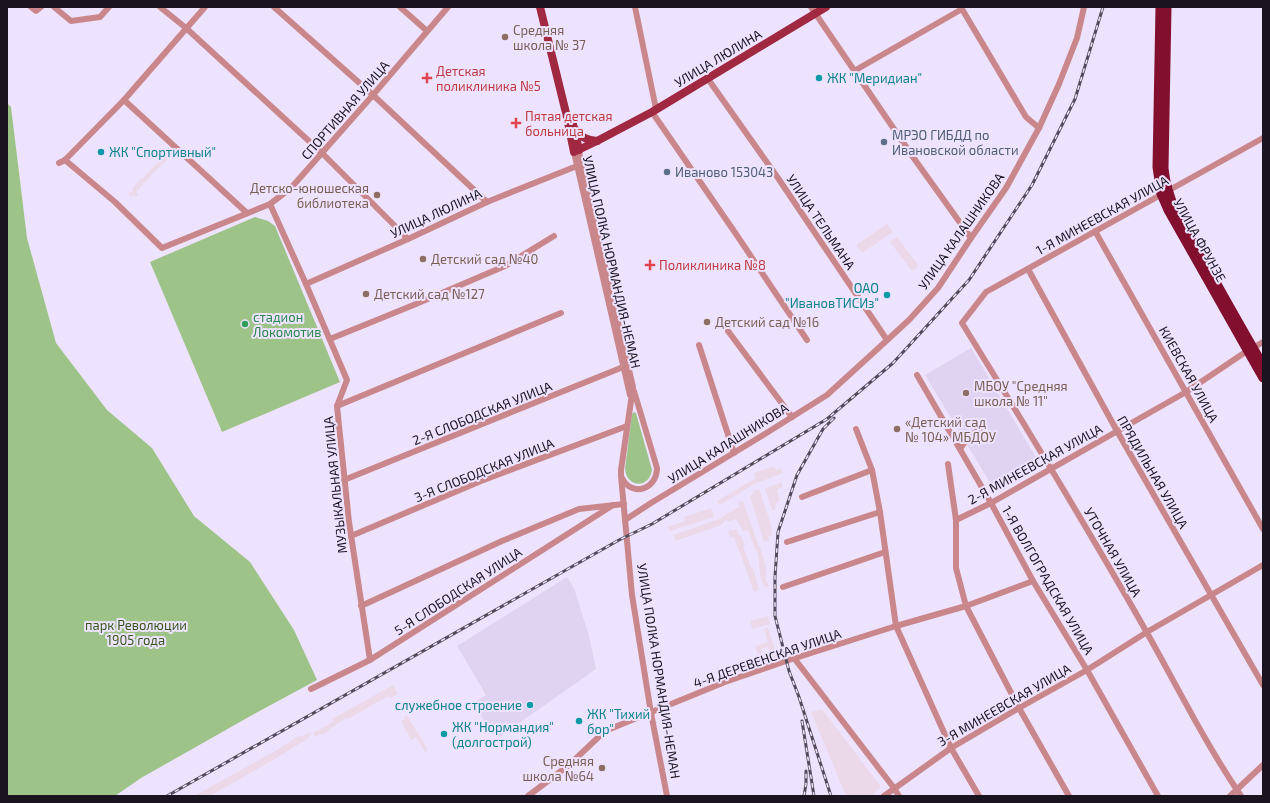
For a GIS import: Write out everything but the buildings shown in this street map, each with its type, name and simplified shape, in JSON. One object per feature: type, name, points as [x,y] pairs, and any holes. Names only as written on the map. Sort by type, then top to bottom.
[{"type":"highway","name":"УЛИЦА ФРУНЗЕ","points":[[1160,7],[1157,167],[1165,192],[1168,210],[1250,349],[1263,378]]},
{"type":"highway","name":"УЛИЦА ФРУНЗЕ","points":[[1165,192],[1164,168],[1167,7]]},
{"type":"highway","name":"УЛИЦА ФРУНЗЕ","points":[[1250,349],[1263,365]]},
{"type":"main road","name":"УЛИЦА ПОЛКА НОРМАНДИЯ-НЕМАН","points":[[540,7],[577,153]]},
{"type":"main road","name":"УЛИЦА ПОЛКА НОРМАНДИЯ-НЕМАН","points":[[546,7],[574,127],[577,153]]},
{"type":"main road","name":"УЛИЦА ЛЮЛИНА","points":[[577,153],[654,111],[708,79],[813,10],[826,7]]},
{"type":"main road","points":[[574,127],[580,137],[591,141],[597,141]]},
{"type":"main road","name":"УЛИЦА ЛЮЛИНА","points":[[577,153],[617,133],[621,129]]},
{"type":"street","points":[[31,7],[36,11],[41,7]]},
{"type":"street","points":[[54,7],[71,21],[100,17],[109,7]]},
{"type":"street","points":[[160,7],[186,28],[322,153],[408,239]]},
{"type":"street","points":[[205,7],[124,100],[247,213]]},
{"type":"street","points":[[274,7],[373,95],[487,202]]},
{"type":"street","points":[[400,7],[427,32]]},
{"type":"street","name":"СПОРТИВНАЯ УЛИЦА","points":[[124,100],[62,162],[115,202],[162,248],[270,204],[291,188],[448,7]]},
{"type":"street","points":[[635,7],[654,111],[807,340]]},
{"type":"street","name":"УЛИЦА КАЛАШНИКОВА","points":[[625,520],[827,395],[909,320],[938,288],[1006,188],[1039,128],[1059,84],[1077,38],[1084,7]]},
{"type":"street","points":[[854,71],[962,8],[1026,117],[1039,128]]},
{"type":"street","points":[[813,10],[912,157],[971,238]]},
{"type":"street","name":"УЛИЦА ТЕЛЬМАНА","points":[[708,79],[778,178],[887,340]]},
{"type":"street","name":"1-Я МИНЕЕВСКАЯ УЛИЦА","points":[[962,323],[986,292],[1263,138]]},
{"type":"street","name":"УЛИЦА ПОЛКА НОРМАНДИЯ-НЕМАН","points":[[577,153],[576,166],[626,366],[633,387],[621,476],[632,595],[651,713],[667,796]]},
{"type":"street","name":"УЛИЦА ПОЛКА НОРМАНДИЯ-НЕМАН","points":[[577,153],[626,366],[630,407]]},
{"type":"street","name":"УЛИЦА ЛЮЛИНА","points":[[306,284],[487,202],[576,166]]},
{"type":"street","name":"МУЗЫКАЛЬНАЯ УЛИЦА","points":[[270,204],[347,380],[337,406],[351,536],[370,660]]},
{"type":"street","name":"КИЕВСКАЯ УЛИЦА","points":[[1095,231],[1263,529]]},
{"type":"street","points":[[330,339],[505,266],[554,236]]},
{"type":"street","name":"ПРЯДИЛЬНАЯ УЛИЦА","points":[[1028,269],[1117,431],[1263,685]]},
{"type":"street","points":[[337,406],[561,313]]},
{"type":"street","name":"УТОЧНАЯ УЛИЦА","points":[[962,323],[1051,468],[1147,632],[1180,695],[1241,796]]},
{"type":"street","points":[[728,331],[792,417]]},
{"type":"street","name":"2-Я МИНЕЕВСКАЯ УЛИЦА","points":[[956,520],[991,503],[1186,392],[1250,349],[1263,342]]},
{"type":"street","points":[[699,345],[734,453]]},
{"type":"street","name":"2-Я СЛОБОДСКАЯ УЛИЦА","points":[[344,480],[626,366]]},
{"type":"street","name":"1-Я ВОЛГОГРАДСКАЯ УЛИЦА","points":[[917,375],[1158,796]]},
{"type":"street","points":[[621,476],[628,486],[634,489],[640,489],[646,488],[651,484],[655,480],[657,474],[633,387]]},
{"type":"street","name":"3-Я СЛОБОДСКАЯ УЛИЦА","points":[[351,536],[481,481],[627,426]]},
{"type":"street","points":[[856,429],[872,470],[880,512],[896,626],[951,748],[979,796]]},
{"type":"street","points":[[960,449],[968,437],[979,430]]},
{"type":"street","points":[[948,464],[956,520],[956,568],[966,606],[1019,708],[1069,796]]},
{"type":"street","points":[[802,497],[872,470]]},
{"type":"street","points":[[361,606],[502,541],[579,509],[624,504]]},
{"type":"street","name":"5-Я СЛОБОДСКАЯ УЛИЦА","points":[[311,689],[370,660],[614,505]]},
{"type":"street","points":[[786,542],[880,512]]},
{"type":"street","points":[[783,587],[885,552]]},
{"type":"street","name":"3-Я МИНЕЕВСКАЯ УЛИЦА","points":[[884,796],[951,748],[1087,670],[1147,632],[1263,565]]},
{"type":"street","name":"4-Я ДЕРЕВЕНСКАЯ УЛИЦА","points":[[528,796],[569,765],[605,731],[725,682],[794,658],[966,606],[1034,581]]},
{"type":"street","points":[[794,658],[899,796]]},
{"type":"street","points":[[1230,796],[1263,765]]},
{"type":"shaded area","points":[[167,155],[169,158],[136,192],[138,195],[136,197],[134,195],[132,197],[128,194],[130,192],[132,193],[132,189],[141,178],[142,179]]},
{"type":"shaded area","name":"ОАО \"ИвановТИСИз\"","points":[[887,224],[893,232],[862,253],[856,245]]},
{"type":"shaded area","name":"ОАО \"ИвановТИСИз\"","points":[[897,237],[919,266],[912,271],[890,242]]},
{"type":"shaded area","points":[[971,348],[1040,464],[995,491],[925,375]]},
{"type":"shaded area","points":[[774,466],[776,470],[781,468],[783,473],[754,484],[720,505],[717,501],[756,478],[754,473]]},
{"type":"shaded area","points":[[781,482],[783,487],[777,490],[780,501],[776,503],[775,510],[772,511],[765,489]]},
{"type":"shaded area","points":[[759,489],[771,524],[772,535],[768,536],[770,540],[764,542],[750,496],[753,494],[753,491]]},
{"type":"shaded area","points":[[743,501],[763,556],[767,572],[766,580],[769,586],[766,588],[762,582],[760,574],[758,554],[748,530],[743,531],[736,519],[728,522],[726,520],[721,525],[676,541],[673,535],[722,518],[721,517],[725,516],[725,514],[739,507],[738,502]]},
{"type":"shaded area","points":[[711,508],[714,517],[670,531],[668,527],[685,521],[684,517]]},
{"type":"shaded area","points":[[737,529],[738,535],[741,535],[745,546],[743,546],[751,568],[753,568],[759,590],[754,592],[734,537],[731,538],[728,531]]},
{"type":"shaded area","points":[[567,577],[574,588],[589,636],[596,669],[498,738],[485,722],[473,703],[486,695],[457,646]]},
{"type":"shaded area","points":[[768,616],[770,624],[752,629],[750,621]]},
{"type":"shaded area","points":[[768,627],[778,660],[773,662],[768,647],[761,649],[766,665],[762,667],[755,646],[768,642],[764,629]]},
{"type":"shaded area","points":[[393,685],[398,694],[390,698],[388,696],[348,719],[346,718],[322,735],[320,734],[315,737],[313,733],[333,722],[332,719]]},
{"type":"shaded area","points":[[822,709],[881,787],[871,796],[846,796],[811,712]]},
{"type":"shaded area","points":[[407,715],[428,750],[425,752],[416,737],[411,740],[401,721],[405,719],[404,717]]},
{"type":"shaded area","points":[[309,732],[312,735],[309,736],[309,738],[210,796],[194,796],[277,750],[300,735],[301,737]]},
{"type":"green space","name":"парк Революции 1905 года","points":[[7,103],[11,107],[27,238],[56,343],[107,410],[152,448],[194,516],[250,562],[294,630],[317,680],[141,778],[115,796],[7,796]]},
{"type":"green space","name":"стадион Локомотив","points":[[255,217],[268,221],[275,226],[340,382],[222,432],[150,262]]},
{"type":"green space","points":[[634,412],[636,413],[652,470],[647,481],[638,484],[630,480],[625,469],[632,414]]},
{"type":"railway","points":[[167,796],[619,540],[652,524],[827,419],[893,363],[969,280],[1032,185],[1075,99],[1103,7]]},
{"type":"railway","points":[[831,796],[789,671],[775,616],[775,577],[778,532],[797,475],[823,429],[834,418]]},
{"type":"railway","points":[[802,721],[814,796]]},
{"type":"railway","points":[[804,796],[806,771]]},
{"type":"place","name":"Средняя школа № 37","points":[[505,37]]},
{"type":"place","name":"Детская поликлиника №5","points":[[427,78]]},
{"type":"place","name":"ЖК \"Меридиан\"","points":[[819,78]]},
{"type":"place","name":"Пятая детская больница","points":[[516,123]]},
{"type":"place","name":"МРЭО ГИБДД по Ивановской области","points":[[884,142]]},
{"type":"place","name":"ЖК \"Спортивный\"","points":[[101,152]]},
{"type":"place","name":"Иваново 153043","points":[[667,172]]},
{"type":"place","name":"Детско-юношеская библиотека","points":[[377,195]]},
{"type":"place","name":"Детский сад №40","points":[[423,259]]},
{"type":"place","name":"Поликлиника №8","points":[[650,265]]},
{"type":"place","name":"Детский сад №127","points":[[366,294]]},
{"type":"place","name":"ОАО \"ИвановТИСИз\"","points":[[887,295]]},
{"type":"place","name":"Детский сад №16","points":[[707,322]]},
{"type":"place","name":"стадион Локомотив","points":[[245,324]]},
{"type":"place","name":"МБОУ \"Средняя школа № 11\"","points":[[966,393]]},
{"type":"place","name":"«Детский сад № 104» МБДОУ","points":[[897,429]]},
{"type":"place","name":"служебное строение","points":[[530,705]]},
{"type":"place","name":"ЖК \"Тихий бор\"","points":[[579,721]]},
{"type":"place","name":"ЖК \"Нормандия\" (долгострой)","points":[[444,734]]},
{"type":"place","name":"Средняя школа №64","points":[[602,768]]}]
